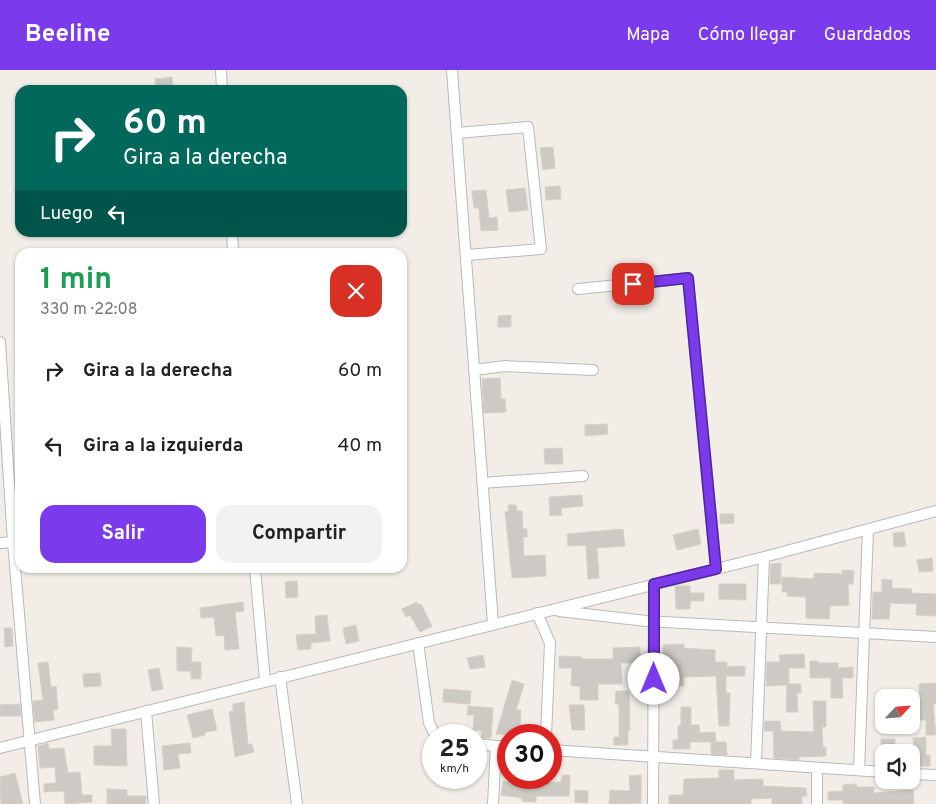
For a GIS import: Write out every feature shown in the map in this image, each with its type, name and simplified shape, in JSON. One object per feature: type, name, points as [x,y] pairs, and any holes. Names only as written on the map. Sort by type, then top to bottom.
[{"type":"street","points":[[221,70],[222,85]]},
{"type":"street","points":[[452,70],[493,624]]},
{"type":"street","points":[[457,133],[528,127],[541,249],[466,255]]},
{"type":"street","points":[[578,289],[688,278],[716,569]]},
{"type":"street","points":[[0,342],[15,567]]},
{"type":"street","points":[[474,370],[504,366],[593,370]]},
{"type":"street","points":[[482,483],[583,476]]},
{"type":"street","points":[[0,748],[764,557],[936,511]]},
{"type":"street","points":[[859,770],[868,529]]},
{"type":"street","points":[[0,543],[13,542]]},
{"type":"street","points":[[756,763],[764,557]]},
{"type":"street","points":[[16,573],[35,804]]},
{"type":"street","points":[[255,573],[265,681]]},
{"type":"street","points":[[653,804],[654,584]]},
{"type":"street","points":[[550,610],[655,621],[936,637]]},
{"type":"street","points":[[537,614],[550,643],[546,724]]},
{"type":"street","points":[[418,643],[430,724]]},
{"type":"street","points":[[280,677],[297,804]]},
{"type":"street","points":[[146,711],[154,804]]},
{"type":"street","points":[[487,745],[496,746],[493,804]]},
{"type":"street","points":[[562,751],[875,771]]},
{"type":"street","points":[[817,768],[817,804]]},
{"type":"street","points":[[920,774],[936,775]]},
{"type":"building","points":[[172,77],[173,85],[156,85],[155,79]]},
{"type":"building","points":[[553,147],[555,168],[543,170],[540,148]]},
{"type":"building","points":[[560,186],[561,199],[546,200],[545,187]]},
{"type":"building","points":[[525,188],[528,210],[509,212],[506,190]]},
{"type":"building","points":[[486,190],[489,218],[497,217],[498,230],[481,231],[479,208],[474,208],[472,191]]},
{"type":"building","points":[[511,315],[511,327],[498,327],[498,316]]},
{"type":"building","points":[[500,378],[501,399],[505,399],[506,412],[484,413],[482,379]]},
{"type":"building","points":[[607,424],[608,434],[585,436],[585,425]]},
{"type":"building","points":[[562,448],[563,464],[545,464],[544,449]]},
{"type":"building","points":[[582,495],[583,506],[561,508],[562,515],[550,516],[549,497]]},
{"type":"building","points":[[508,505],[516,505],[517,511],[522,511],[523,529],[527,529],[527,537],[523,537],[524,556],[545,555],[546,576],[512,578],[505,512],[509,511]]},
{"type":"building","points":[[720,514],[734,514],[734,523],[720,524]]},
{"type":"building","points":[[623,529],[625,546],[597,548],[599,578],[588,579],[586,545],[568,546],[567,534]]},
{"type":"building","points":[[698,529],[701,544],[677,550],[673,535]]},
{"type":"building","points":[[904,532],[906,546],[894,547],[893,533]]},
{"type":"building","points":[[932,558],[933,571],[919,572],[917,560]]},
{"type":"building","points":[[781,563],[781,584],[770,584],[771,564]]},
{"type":"building","points":[[842,570],[854,571],[853,584],[848,584],[849,605],[830,606],[829,619],[806,618],[806,597],[787,596],[787,592],[782,592],[782,577],[814,579],[814,573],[842,574]]},
{"type":"building","points":[[882,579],[892,580],[892,588],[912,589],[911,593],[936,594],[936,616],[916,615],[917,604],[890,603],[889,619],[872,619],[873,592],[882,592]]},
{"type":"building","points":[[297,581],[298,597],[286,598],[285,582]]},
{"type":"building","points":[[719,584],[746,584],[746,600],[719,599]]},
{"type":"building","points":[[675,586],[690,586],[690,593],[704,593],[704,601],[690,601],[690,609],[676,609]]},
{"type":"building","points":[[243,602],[244,611],[235,612],[239,649],[225,650],[224,635],[216,636],[214,617],[201,618],[200,608]]},
{"type":"building","points":[[417,602],[418,605],[421,604],[432,626],[420,632],[410,615],[406,617],[402,609]]},
{"type":"building","points":[[327,615],[330,641],[311,643],[311,649],[298,650],[296,635],[316,634],[315,616]]},
{"type":"building","points":[[356,625],[359,641],[346,644],[343,628]]},
{"type":"building","points":[[4,628],[12,628],[13,646],[5,647]]},
{"type":"building","points":[[684,644],[684,648],[715,650],[715,662],[727,662],[727,667],[745,666],[745,676],[726,676],[726,693],[730,693],[729,726],[719,726],[716,676],[684,677],[684,686],[676,686],[676,665],[663,665],[663,645]]},
{"type":"building","points":[[177,647],[192,648],[191,662],[201,662],[201,679],[191,679],[191,671],[177,671]]},
{"type":"building","points":[[640,647],[640,663],[621,663],[622,684],[598,684],[598,700],[580,700],[580,686],[571,686],[572,668],[559,668],[559,656],[582,657],[582,659],[613,659],[613,648]]},
{"type":"building","points":[[804,654],[805,668],[789,668],[789,684],[801,684],[801,693],[797,693],[798,712],[786,712],[787,685],[766,686],[767,662],[780,662],[779,655]]},
{"type":"building","points":[[483,655],[485,667],[470,669],[467,658]]},
{"type":"building","points":[[810,661],[838,663],[838,668],[853,667],[853,678],[842,678],[843,698],[831,698],[831,678],[810,678]]},
{"type":"building","points":[[48,662],[51,687],[56,686],[58,709],[53,710],[54,720],[35,722],[33,701],[43,700],[38,663]]},
{"type":"building","points":[[159,668],[163,689],[152,691],[148,670]]},
{"type":"building","points":[[100,673],[101,686],[84,687],[83,674]]},
{"type":"building","points":[[512,680],[524,684],[516,710],[521,710],[520,724],[499,724]]},
{"type":"building","points":[[936,683],[936,704],[933,704],[936,735],[926,735],[926,720],[920,720],[919,684]]},
{"type":"building","points":[[444,689],[471,691],[470,704],[443,702]]},
{"type":"building","points":[[616,691],[629,691],[630,730],[628,730],[628,745],[614,745],[614,737],[619,737],[619,704],[615,704]]},
{"type":"building","points":[[813,701],[826,701],[826,727],[822,727],[823,747],[826,747],[826,756],[799,757],[799,760],[774,758],[773,731],[764,731],[765,721],[780,721],[781,731],[814,732]]},
{"type":"building","points":[[244,702],[248,745],[252,744],[254,752],[235,757],[229,712],[233,711],[233,704]]},
{"type":"building","points":[[20,704],[21,716],[0,716],[0,705]]},
{"type":"building","points":[[569,705],[584,705],[585,730],[572,730]]},
{"type":"building","points":[[468,706],[493,708],[491,738],[487,738],[487,724],[473,724],[474,715],[467,715]]},
{"type":"building","points":[[681,707],[691,707],[691,725],[699,725],[700,733],[715,732],[716,742],[690,742],[690,749],[673,749],[673,740],[678,740],[678,726],[681,725]]},
{"type":"building","points":[[212,709],[217,730],[205,732],[205,735],[193,738],[187,715]]},
{"type":"building","points":[[111,729],[126,729],[127,766],[94,765],[94,746],[112,746]]},
{"type":"building","points":[[926,737],[926,755],[930,755],[930,766],[920,766],[920,744],[913,744],[913,738]]},
{"type":"building","points":[[881,739],[895,739],[895,744],[881,744]]},
{"type":"building","points":[[711,742],[726,742],[727,755],[711,754]]},
{"type":"building","points":[[48,743],[49,749],[64,748],[68,773],[80,772],[82,795],[92,795],[92,802],[65,804],[64,791],[44,792],[44,784],[56,783],[55,767],[40,768],[38,746]]},
{"type":"building","points":[[190,743],[191,753],[178,754],[180,768],[164,770],[162,746]]},
{"type":"building","points":[[719,770],[734,770],[734,780],[763,779],[763,786],[806,788],[807,796],[802,796],[802,804],[772,804],[772,798],[751,799],[751,804],[669,804],[669,795],[683,795],[684,779],[719,778]]},
{"type":"building","points":[[15,773],[23,804],[1,804],[0,777]]},
{"type":"building","points":[[562,775],[570,775],[569,796],[536,796],[536,802],[522,801],[522,798],[501,795],[502,789],[562,789]]},
{"type":"building","points":[[641,775],[641,803],[609,804],[610,790],[630,791],[629,776]]},
{"type":"building","points":[[856,784],[857,787],[874,787],[874,793],[913,790],[914,804],[843,804],[843,800],[828,800],[828,792],[843,791],[843,785]]},
{"type":"building","points":[[107,789],[127,790],[127,796],[146,796],[146,804],[107,804]]},
{"type":"building","points":[[575,790],[588,791],[588,803],[575,802]]},
{"type":"route","points":[[633,284],[688,278],[716,569],[654,584],[654,679]]}]
